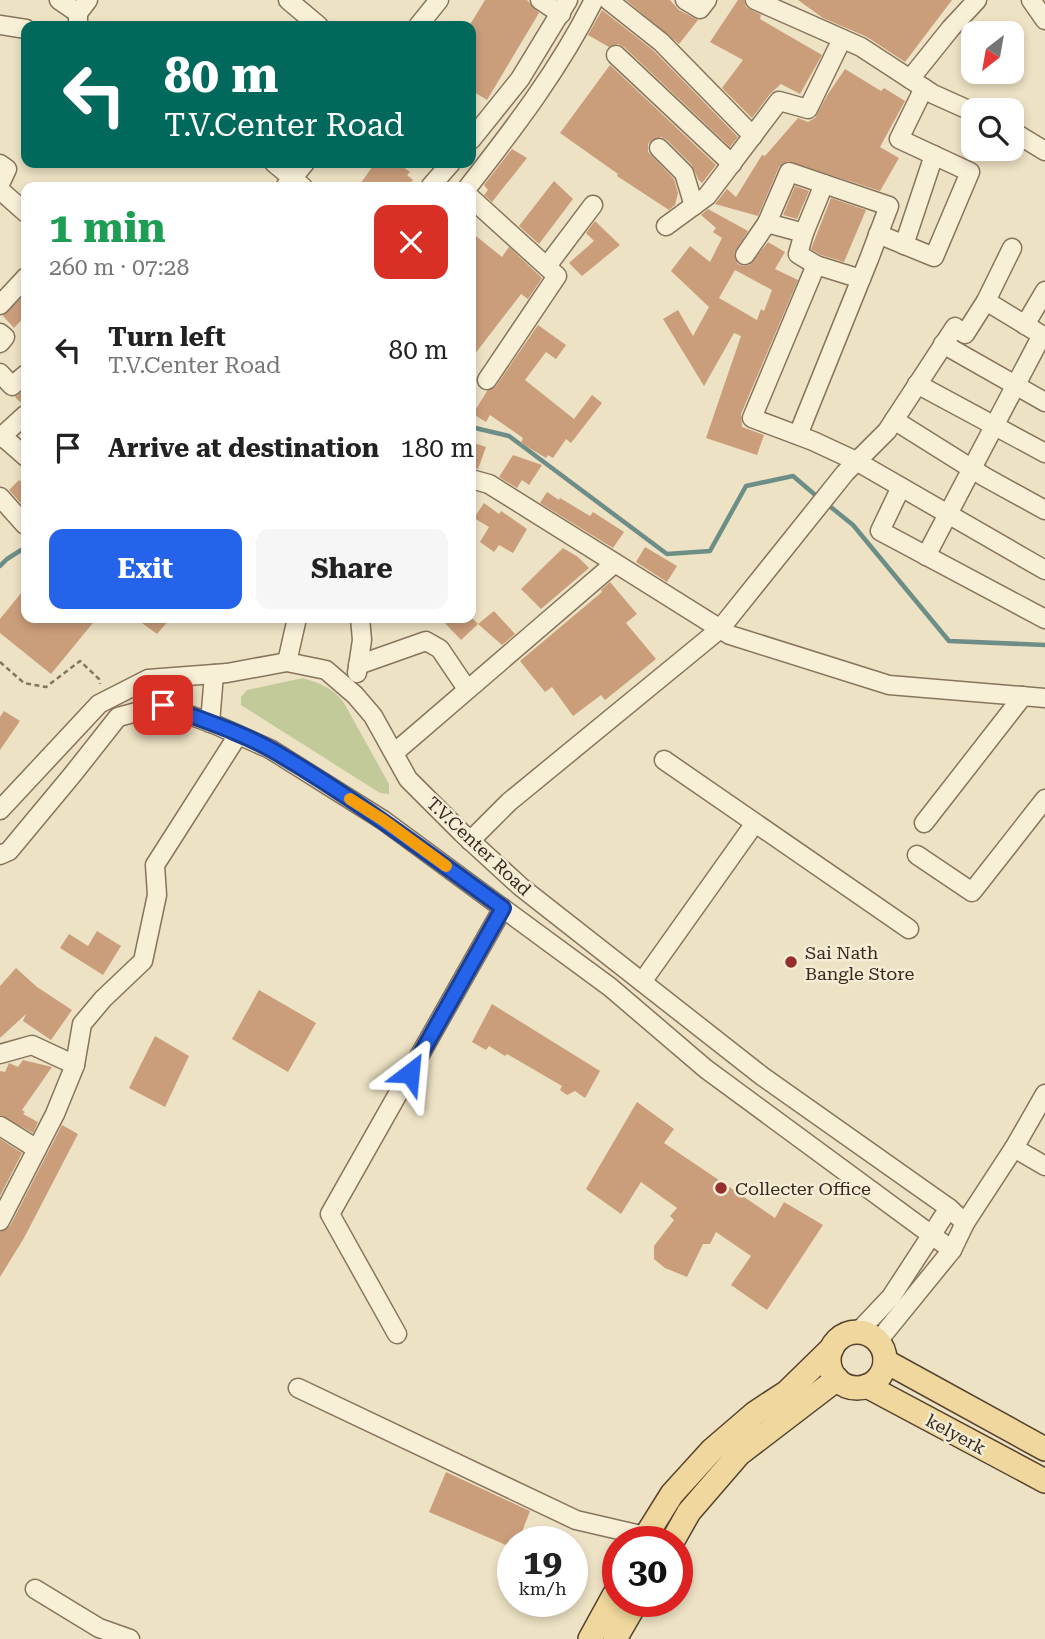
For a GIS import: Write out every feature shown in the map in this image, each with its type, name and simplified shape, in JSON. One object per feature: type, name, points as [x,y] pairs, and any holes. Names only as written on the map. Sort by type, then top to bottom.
[{"type":"main road","points":[[656,1526],[672,1494],[712,1450],[755,1413],[787,1392],[843,1336],[874,1345],[1045,1450]]},
{"type":"main road","points":[[832,1348],[830,1364],[837,1379],[851,1387],[867,1386],[880,1377],[874,1345]]},
{"type":"main road","points":[[681,1526],[689,1512],[739,1454],[837,1379]]},
{"type":"main road","name":"kelyerk","points":[[867,1386],[1045,1481]]},
{"type":"main road","points":[[590,1639],[602,1617]]},
{"type":"main road","points":[[615,1639],[628,1617]]},
{"type":"street","points":[[59,0],[81,13]]},
{"type":"street","points":[[288,0],[313,21]]},
{"type":"street","points":[[422,21],[439,0]]},
{"type":"street","points":[[476,134],[520,79],[565,7],[540,0]]},
{"type":"street","points":[[472,182],[536,99],[579,30],[594,0]]},
{"type":"street","points":[[608,0],[661,42],[753,136]]},
{"type":"street","points":[[685,0],[700,9],[706,0]]},
{"type":"street","points":[[755,0],[788,7],[860,47],[917,84],[961,106]]},
{"type":"street","points":[[878,234],[934,257],[970,172],[899,139],[917,84],[951,28],[977,0]]},
{"type":"street","points":[[1031,0],[1045,20]]},
{"type":"street","points":[[0,25],[21,28]]},
{"type":"street","points":[[666,226],[707,196],[779,101],[808,109],[842,38]]},
{"type":"street","points":[[616,55],[732,164]]},
{"type":"street","points":[[1024,138],[1045,151]]},
{"type":"street","points":[[659,148],[684,173],[694,206]]},
{"type":"street","points":[[904,245],[934,155]]},
{"type":"street","points":[[0,163],[8,169],[0,184]]},
{"type":"street","points":[[279,168],[291,182]]},
{"type":"street","points":[[434,182],[447,168]]},
{"type":"street","points":[[745,256],[767,223],[789,172],[889,206],[798,435]]},
{"type":"street","points":[[824,184],[798,254],[816,265],[862,279]]},
{"type":"street","points":[[0,190],[21,209]]},
{"type":"street","points":[[476,202],[557,276],[487,380]]},
{"type":"street","points":[[547,266],[593,205]]},
{"type":"street","points":[[767,223],[804,233]]},
{"type":"street","points":[[470,841],[509,802],[720,629],[851,467],[887,431],[955,327],[965,334],[986,301],[1012,248]]},
{"type":"street","points":[[816,265],[752,418],[798,435],[851,467],[901,487],[1045,570]]},
{"type":"street","points":[[0,305],[21,282]]},
{"type":"street","points":[[1025,325],[1045,291]]},
{"type":"street","points":[[926,556],[1043,336],[986,301]]},
{"type":"street","points":[[0,333],[5,337],[0,343]]},
{"type":"street","points":[[943,344],[1045,402]]},
{"type":"street","points":[[0,373],[12,386],[21,378]]},
{"type":"street","points":[[917,384],[1045,453]]},
{"type":"street","points":[[21,419],[1,437],[21,453]]},
{"type":"street","points":[[894,420],[972,469],[1045,510]]},
{"type":"street","points":[[476,480],[489,484],[730,635],[889,685],[1045,698]]},
{"type":"street","points":[[901,487],[880,531],[1045,619]]},
{"type":"street","points":[[0,497],[21,520]]},
{"type":"street","points":[[394,753],[615,563]]},
{"type":"street","points":[[287,662],[296,623]]},
{"type":"street","points":[[355,695],[362,640],[360,623]]},
{"type":"street","points":[[358,665],[426,641],[440,649],[467,690]]},
{"type":"street","name":"T.V.Center Road","points":[[0,810],[7,792],[100,704],[148,679],[214,674],[287,662],[326,670],[355,695],[373,716],[408,779],[500,869],[762,1076],[949,1208],[965,1223]]},
{"type":"street","points":[[210,723],[214,674]]},
{"type":"street","points":[[924,823],[1023,696]]},
{"type":"street","name":"T.V.Center Road","points":[[0,855],[9,851],[117,717],[163,705],[239,735],[270,749],[383,820],[610,987],[706,1069],[952,1250]]},
{"type":"street","points":[[0,1220],[6,1194],[37,1149],[75,1065],[82,1024],[103,999],[143,961],[157,895],[155,865],[239,735]]},
{"type":"street","points":[[664,760],[909,929]]},
{"type":"street","points":[[917,855],[972,892],[1045,799]]},
{"type":"street","points":[[642,982],[755,823]]},
{"type":"street","points":[[483,894],[500,869]]},
{"type":"street","points":[[397,1334],[330,1214],[503,908]]},
{"type":"street","points":[[670,1038],[688,1018]]},
{"type":"street","points":[[0,1054],[32,1045],[75,1065]]},
{"type":"street","points":[[874,1345],[952,1250],[965,1223],[1014,1148],[1045,1094]]},
{"type":"street","points":[[0,1126],[37,1149]]},
{"type":"street","points":[[1014,1148],[1045,1166]]},
{"type":"street","points":[[874,1345],[891,1297],[949,1208]]},
{"type":"street","points":[[298,1388],[576,1520],[602,1527]]},
{"type":"street","points":[[35,1589],[99,1628],[130,1639]]},
{"type":"path","points":[[0,662],[24,683],[46,687],[80,661],[99,679],[106,700]]},
{"type":"green space","points":[[303,678],[326,687],[344,703],[389,784],[389,794],[380,793],[241,705],[241,697],[247,690]]},
{"type":"building","points":[[485,0],[527,0],[539,13],[487,100],[476,93],[476,21],[472,21]]},
{"type":"building","points":[[626,0],[670,0],[679,10],[698,20],[679,44]]},
{"type":"building","points":[[738,0],[744,0],[746,7],[761,15],[760,19],[822,55],[800,94],[781,84],[752,118],[722,88],[743,60],[710,42]]},
{"type":"building","points":[[798,0],[952,0],[905,62],[867,37],[823,18]]},
{"type":"building","points":[[602,10],[653,50],[738,137],[730,147],[624,47],[618,44],[609,47],[588,35]]},
{"type":"building","points":[[610,65],[716,165],[702,183],[692,165],[667,140],[661,137],[652,140],[648,144],[648,152],[674,179],[678,193],[675,205],[669,210],[617,176],[618,174],[560,133]]},
{"type":"building","points":[[845,69],[881,91],[884,88],[905,101],[880,147],[899,158],[880,191],[788,161],[779,167],[758,216],[715,204],[727,189],[736,197],[762,155],[765,156],[798,118],[808,122],[815,118]]},
{"type":"building","points":[[512,149],[527,158],[492,202],[484,195],[488,190],[484,185]]},
{"type":"building","points":[[371,168],[405,168],[413,180],[411,182],[362,182]]},
{"type":"building","points":[[554,181],[573,199],[539,244],[519,226]]},
{"type":"building","points":[[795,186],[809,191],[797,219],[783,215]]},
{"type":"building","points":[[831,198],[866,210],[844,262],[811,249]]},
{"type":"building","points":[[708,209],[748,231],[734,253],[738,264],[750,265],[768,242],[785,252],[775,269],[798,280],[741,414],[742,427],[764,435],[757,455],[706,438],[741,336],[734,333],[704,386],[663,319],[678,310],[693,336],[709,307],[671,271],[690,246],[710,262],[722,238],[713,232],[716,228],[701,215]],"holes":[[[735,270],[772,290],[764,311],[761,309],[757,320],[719,298]]]},
{"type":"building","points":[[595,221],[620,245],[582,276],[569,263],[594,241],[586,233]]},
{"type":"building","points":[[476,236],[502,257],[509,247],[542,278],[528,299],[521,294],[476,352]]},
{"type":"building","points":[[21,298],[21,320],[14,328],[3,316]]},
{"type":"building","points":[[538,325],[566,345],[556,359],[546,352],[525,380],[574,419],[592,395],[602,403],[571,443],[566,439],[553,458],[548,455],[546,458],[521,443],[523,438],[490,415],[486,422],[476,416],[476,409],[487,391],[496,386]]},
{"type":"building","points":[[21,393],[21,403],[15,397]]},
{"type":"building","points":[[476,444],[486,447],[476,469]]},
{"type":"building","points":[[513,455],[542,465],[529,485],[522,480],[517,488],[499,477]]},
{"type":"building","points":[[19,480],[21,482],[21,503],[9,490]]},
{"type":"building","points":[[547,492],[590,516],[593,512],[624,532],[613,548],[540,503]]},
{"type":"building","points":[[484,503],[527,529],[513,553],[499,545],[494,552],[480,542],[489,527],[476,519]]},
{"type":"building","points":[[645,547],[677,566],[667,582],[636,562]]},
{"type":"building","points":[[563,548],[589,568],[541,609],[521,589]]},
{"type":"building","points":[[610,582],[637,614],[626,623],[656,659],[605,700],[601,695],[573,716],[552,687],[545,692],[520,661],[602,592]]},
{"type":"building","points":[[21,593],[21,623],[93,623],[51,674],[0,633],[0,619]]},
{"type":"building","points":[[494,611],[515,634],[502,645],[478,624]]},
{"type":"building","points":[[142,623],[167,623],[157,634]]},
{"type":"building","points":[[445,623],[478,624],[461,640]]},
{"type":"building","points":[[4,711],[20,721],[0,750],[0,717]]},
{"type":"building","points":[[97,931],[121,946],[103,975],[60,948],[69,934],[88,946]]},
{"type":"building","points":[[16,968],[37,987],[72,1010],[51,1040],[23,1021],[26,1014],[0,1038],[0,986]]},
{"type":"building","points":[[259,990],[316,1023],[288,1072],[232,1039]]},
{"type":"building","points":[[492,1004],[600,1071],[585,1098],[575,1091],[567,1095],[560,1090],[562,1086],[507,1054],[505,1056],[489,1046],[486,1050],[472,1042]]},
{"type":"building","points":[[155,1036],[189,1056],[165,1107],[129,1088]]},
{"type":"building","points":[[23,1060],[52,1067],[22,1110],[25,1112],[23,1114],[38,1122],[33,1133],[0,1115],[0,1071],[5,1072],[9,1063],[18,1067]]},
{"type":"building","points":[[637,1102],[674,1129],[664,1143],[775,1218],[784,1202],[823,1225],[767,1310],[731,1285],[751,1256],[716,1232],[710,1244],[703,1244],[687,1277],[665,1268],[654,1259],[654,1246],[674,1220],[670,1216],[677,1208],[641,1182],[621,1214],[586,1189]]},
{"type":"building","points":[[62,1125],[78,1134],[24,1238],[0,1277],[0,1232],[10,1226]]},
{"type":"building","points":[[0,1139],[22,1153],[0,1196]]},
{"type":"building","points":[[446,1472],[530,1511],[524,1526],[497,1526],[497,1541],[429,1512]]},
{"type":"waterway","points":[[476,428],[509,436],[667,554],[710,551],[746,486],[793,476],[820,499]]},
{"type":"waterway","points":[[827,504],[853,525],[949,641],[1045,645]]},
{"type":"waterway","points":[[0,566],[21,550]]},
{"type":"slow traffic","points":[[350,799],[446,866]]},
{"type":"place","name":"Sai Nath Bangle Store","points":[[791,962]]},
{"type":"place","name":"Collecter Office","points":[[721,1188]]},
{"type":"route","points":[[163,705],[270,749],[383,820],[503,908],[410,1073]]}]
